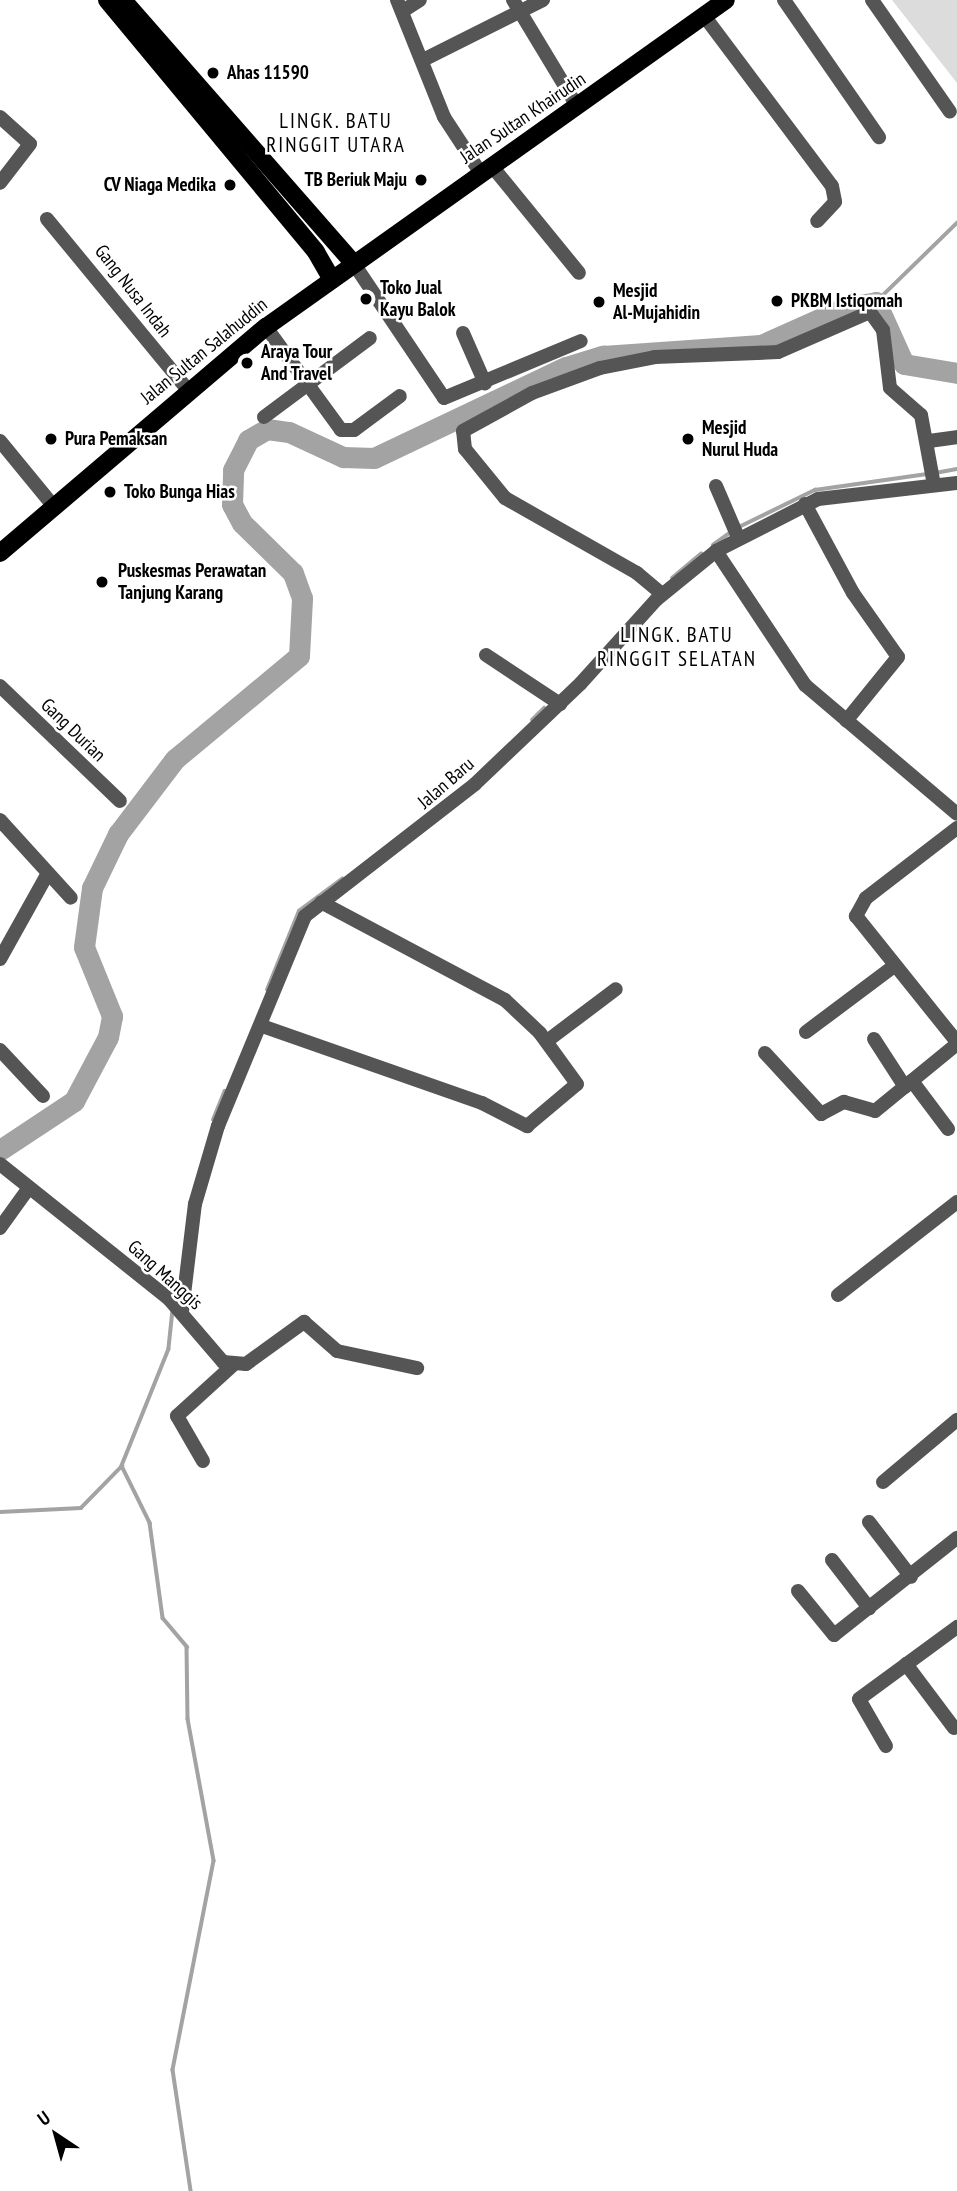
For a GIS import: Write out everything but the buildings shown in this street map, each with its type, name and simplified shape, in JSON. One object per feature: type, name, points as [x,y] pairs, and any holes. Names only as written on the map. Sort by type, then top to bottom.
[{"type":"main road","points":[[107,0],[316,252],[344,271]]},
{"type":"main road","points":[[123,0],[344,271]]},
{"type":"main road","name":"Jalan Sultan Khairudin","points":[[344,271],[726,0]]},
{"type":"main road","name":"Jalan Sultan Salahuddin","points":[[0,553],[55,508],[187,389],[344,271]]},
{"type":"street","points":[[420,0],[400,5],[425,60],[444,117],[486,169],[579,272]]},
{"type":"street","points":[[513,0],[577,106]]},
{"type":"street","points":[[425,60],[521,16],[543,0]]},
{"type":"street","points":[[784,0],[878,137]]},
{"type":"street","points":[[872,0],[950,112]]},
{"type":"street","points":[[705,17],[832,186],[835,202],[817,221]]},
{"type":"street","points":[[0,117],[29,142],[28,154],[0,183]]},
{"type":"street","name":"Gang Nusa Indah","points":[[47,219],[187,389]]},
{"type":"street","points":[[344,271],[439,394],[447,398],[581,341]]},
{"type":"street","points":[[659,591],[505,498],[464,449],[463,431],[532,393],[600,368],[655,358],[778,352],[870,312],[883,330],[890,388],[921,415],[929,441],[930,469],[934,485]]},
{"type":"street","points":[[266,327],[306,386],[345,431],[400,396]]},
{"type":"street","points":[[463,333],[485,383]]},
{"type":"street","points":[[264,417],[370,338]]},
{"type":"street","points":[[929,441],[957,437]]},
{"type":"street","points":[[0,441],[55,508]]},
{"type":"street","name":"Jalan Baru","points":[[176,1306],[195,1203],[218,1126],[262,1026],[295,932],[321,902],[415,835],[554,701],[659,591],[716,551],[736,532],[804,504],[957,483]]},
{"type":"street","points":[[716,486],[736,532]]},
{"type":"street","points":[[804,504],[853,593],[897,655],[846,721]]},
{"type":"street","points":[[716,551],[792,670],[846,721],[957,814]]},
{"type":"street","points":[[485,655],[554,701]]},
{"type":"street","name":"Gang Durian","points":[[0,685],[120,801]]},
{"type":"street","points":[[0,820],[71,898]]},
{"type":"street","points":[[765,1053],[821,1114],[844,1102],[875,1111],[957,1043],[860,927],[858,905],[957,828]]},
{"type":"street","points":[[0,958],[48,873]]},
{"type":"street","points":[[262,1026],[482,1103],[527,1126],[578,1083],[547,1041],[505,1000],[321,902]]},
{"type":"street","points":[[0,928],[10,940]]},
{"type":"street","points":[[806,1032],[893,967]]},
{"type":"street","points":[[547,1041],[616,989]]},
{"type":"street","points":[[874,1039],[908,1084],[948,1129]]},
{"type":"street","points":[[0,1050],[43,1096]]},
{"type":"street","name":"Gang Manggis","points":[[0,1164],[176,1306],[220,1360],[233,1365]]},
{"type":"street","points":[[0,1228],[28,1189]]},
{"type":"street","points":[[838,1295],[957,1202]]},
{"type":"street","points":[[203,1461],[177,1416],[233,1365],[246,1364],[304,1322],[337,1351],[417,1368]]},
{"type":"street","points":[[883,1482],[957,1420]]},
{"type":"street","points":[[869,1522],[911,1577]]},
{"type":"street","points":[[798,1591],[832,1635],[911,1577],[957,1538]]},
{"type":"street","points":[[832,1560],[869,1608]]},
{"type":"street","points":[[886,1746],[859,1699],[957,1627]]},
{"type":"street","points":[[906,1664],[954,1728]]},
{"type":"shaded area","points":[[892,0],[957,0],[957,83]]},
{"type":"waterway","points":[[876,302],[957,223]]},
{"type":"waterway","points":[[0,1150],[74,1101],[108,1037],[112,1016],[84,947],[92,888],[118,834],[175,759],[299,656],[302,598],[293,573],[242,523],[232,504],[233,470],[248,440],[267,429],[289,432],[343,457],[374,458],[566,367],[603,356],[761,345],[846,307],[876,302],[904,364],[957,373]]},
{"type":"waterway","points":[[935,473],[957,469]]},
{"type":"waterway","points":[[739,527],[815,490],[927,474]]},
{"type":"waterway","points":[[713,545],[732,531]]},
{"type":"waterway","points":[[672,578],[701,554]]},
{"type":"waterway","points":[[532,720],[544,708]]},
{"type":"waterway","points":[[267,990],[299,911],[342,879]]},
{"type":"waterway","points":[[213,1120],[225,1091]]},
{"type":"waterway","points":[[173,1310],[169,1349],[122,1466],[150,1523],[163,1618],[187,1647],[188,1719],[214,1861],[173,2070],[191,2191]]},
{"type":"waterway","points":[[0,1512],[81,1508],[122,1466]]},
{"type":"place","name":"Ahas 11590","points":[[213,73]]},
{"type":"place","name":"TB Beriuk Maju","points":[[421,180]]},
{"type":"place","name":"CV Niaga Medika","points":[[230,185]]},
{"type":"place","name":"Toko Jual Kayu Balok","points":[[366,299]]},
{"type":"place","name":"PKBM Istiqomah","points":[[777,301]]},
{"type":"place","name":"Mesjid Al-Mujahidin","points":[[599,302]]},
{"type":"place","name":"Araya Tour And Travel","points":[[247,363]]},
{"type":"place","name":"Pura Pemaksan","points":[[51,439]]},
{"type":"place","name":"Mesjid Nurul Huda","points":[[688,439]]},
{"type":"place","name":"Toko Bunga Hias","points":[[110,492]]},
{"type":"place","name":"Puskesmas Perawatan Tanjung Karang","points":[[102,582]]},
{"type":"district","name":"LINGK. BATU RINGGIT UTARA","points":[[336,133]]},
{"type":"district","name":"LINGK. BATU RINGGIT SELATAN","points":[[677,647]]}]
